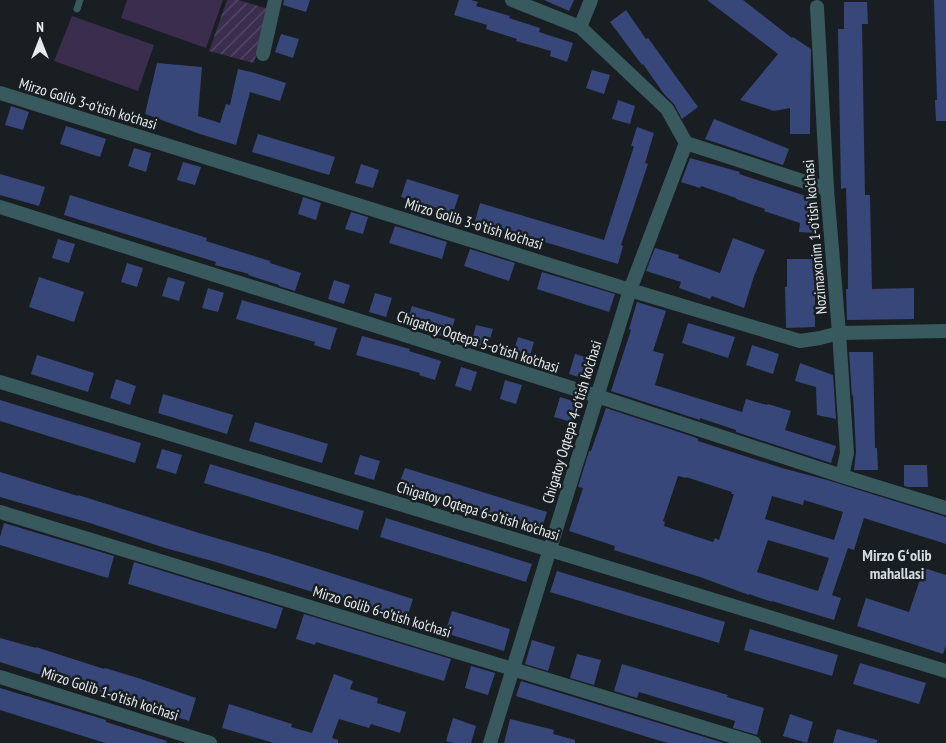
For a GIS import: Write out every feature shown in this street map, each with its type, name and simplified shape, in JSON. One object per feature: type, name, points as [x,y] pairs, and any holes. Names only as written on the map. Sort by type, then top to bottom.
[{"type":"street","points":[[263,54],[275,0]]},
{"type":"street","points":[[512,0],[580,28],[666,109],[686,144],[827,189]]},
{"type":"street","points":[[580,28],[591,0]]},
{"type":"street","name":"Nozimaxonim 1-o'tish ko'chasi","points":[[816,2],[827,189],[847,452],[842,476]]},
{"type":"street","name":"Mirzo Golib 3-o'tish ko'chasi","points":[[0,93],[630,290],[800,340],[820,338],[839,333],[946,330]]},
{"type":"street","name":"Chigatoy Oqtepa 4-o'tish ko'chasi","points":[[490,743],[630,290],[686,144]]},
{"type":"street","name":"Chigatoy Oqtepa 5-o'tish ko'chasi","points":[[0,207],[946,508]]},
{"type":"street","name":"Chigatoy Oqtepa 6-o'tish ko'chasi","points":[[0,382],[946,671]]},
{"type":"street","name":"Mirzo Golib 6-o'tish ko'chasi","points":[[0,512],[754,743]]},
{"type":"street","name":"Mirzo Golib 1-o'tish ko'chasi","points":[[0,677],[210,743]]},
{"type":"lane","points":[[76,9],[80,0]]},
{"type":"shaded area","points":[[127,0],[223,0],[206,48],[121,18]]},
{"type":"shaded area","points":[[227,0],[238,0],[269,9],[254,63],[209,51]]},
{"type":"shaded area","points":[[72,16],[154,45],[138,91],[54,61]]},
{"type":"building","points":[[284,0],[310,0],[306,12],[283,5]]},
{"type":"building","points":[[459,0],[478,2],[476,6],[510,16],[509,18],[540,28],[539,32],[573,43],[567,62],[550,56],[551,51],[516,41],[517,39],[486,29],[487,25],[454,15]]},
{"type":"building","points":[[544,0],[574,0],[569,11]]},
{"type":"building","points":[[707,0],[743,0],[792,38],[811,49],[810,134],[790,134],[790,108],[774,111],[740,100],[778,54]]},
{"type":"building","points":[[934,0],[946,0],[946,121],[936,121]]},
{"type":"building","points":[[844,2],[867,2],[868,24],[862,24],[864,142],[865,195],[870,195],[872,289],[914,288],[914,319],[847,320],[848,252],[846,188],[841,189],[838,29],[844,29]]},
{"type":"building","points":[[626,10],[698,107],[682,119],[674,104],[664,94],[610,22]]},
{"type":"building","points":[[281,34],[299,39],[293,58],[275,52]]},
{"type":"building","points":[[157,63],[202,67],[198,116],[220,123],[226,104],[230,105],[238,69],[286,83],[280,101],[250,92],[236,145],[145,114]]},
{"type":"building","points":[[592,70],[610,75],[604,94],[586,88]]},
{"type":"building","points":[[618,100],[635,106],[630,124],[612,119]]},
{"type":"building","points":[[11,106],[29,112],[23,130],[5,125]]},
{"type":"building","points":[[714,119],[789,149],[783,165],[705,139]]},
{"type":"building","points":[[66,126],[106,139],[100,157],[60,144]]},
{"type":"building","points":[[637,127],[654,133],[645,163],[648,164],[621,245],[623,246],[618,264],[475,221],[480,203],[604,240],[634,146],[631,146]]},
{"type":"building","points":[[258,134],[335,157],[329,175],[252,152]]},
{"type":"building","points":[[134,148],[151,153],[146,172],[128,166]]},
{"type":"building","points":[[690,158],[740,172],[739,174],[815,199],[815,233],[799,232],[800,223],[764,211],[765,209],[736,198],[701,186],[700,188],[681,182]]},
{"type":"building","points":[[183,162],[201,167],[195,185],[177,180]]},
{"type":"building","points":[[361,164],[379,170],[373,188],[355,183]]},
{"type":"building","points":[[0,174],[45,187],[39,206],[0,195]]},
{"type":"building","points":[[407,179],[459,195],[453,213],[401,197]]},
{"type":"building","points":[[70,195],[207,238],[206,241],[301,273],[295,291],[249,274],[215,265],[216,262],[64,215]]},
{"type":"building","points":[[303,197],[321,203],[316,220],[298,214]]},
{"type":"building","points":[[351,212],[368,217],[363,234],[345,229]]},
{"type":"building","points":[[395,226],[447,242],[442,259],[389,243]]},
{"type":"building","points":[[733,238],[765,250],[744,308],[712,296],[710,299],[679,288],[681,282],[646,271],[655,248],[679,255],[678,258],[720,273]]},
{"type":"building","points":[[58,239],[75,244],[69,263],[52,258]]},
{"type":"building","points":[[470,249],[515,263],[509,281],[464,266]]},
{"type":"building","points":[[787,259],[815,259],[815,327],[786,328],[785,287],[787,287]]},
{"type":"building","points":[[127,263],[143,268],[137,287],[121,282]]},
{"type":"building","points":[[542,272],[615,294],[609,312],[537,289]]},
{"type":"building","points":[[39,277],[84,292],[74,322],[29,307]]},
{"type":"building","points":[[168,277],[185,282],[179,301],[162,296]]},
{"type":"building","points":[[334,280],[350,285],[344,304],[328,299]]},
{"type":"building","points":[[208,288],[224,293],[218,312],[202,308]]},
{"type":"building","points":[[375,293],[392,298],[386,317],[369,312]]},
{"type":"building","points":[[242,300],[337,328],[330,350],[314,345],[315,342],[236,319]]},
{"type":"building","points":[[637,302],[666,311],[653,351],[664,354],[655,385],[742,412],[746,399],[791,411],[785,430],[836,446],[831,463],[736,432],[736,430],[700,418],[700,420],[611,391],[631,330],[629,329]]},
{"type":"building","points":[[412,306],[455,319],[449,338],[406,325]]},
{"type":"building","points":[[688,323],[735,337],[728,358],[682,343]]},
{"type":"building","points":[[476,325],[493,329],[487,349],[471,344]]},
{"type":"building","points":[[362,336],[410,349],[409,351],[441,361],[435,380],[419,375],[420,373],[356,355]]},
{"type":"building","points":[[518,337],[534,342],[528,362],[512,357]]},
{"type":"building","points":[[752,345],[779,354],[773,374],[746,365]]},
{"type":"building","points":[[849,352],[873,352],[875,448],[877,448],[878,470],[854,470],[856,452]]},
{"type":"building","points":[[575,354],[591,359],[585,379],[569,374]]},
{"type":"building","points":[[37,355],[94,373],[88,392],[31,374]]},
{"type":"building","points":[[800,363],[833,375],[836,419],[817,415],[816,387],[795,381]]},
{"type":"building","points":[[461,367],[477,372],[471,391],[455,386]]},
{"type":"building","points":[[116,379],[136,386],[130,405],[110,398]]},
{"type":"building","points":[[505,380],[522,385],[516,404],[500,399]]},
{"type":"building","points":[[163,394],[233,415],[227,434],[158,413]]},
{"type":"building","points":[[560,397],[576,402],[571,422],[554,417]]},
{"type":"building","points":[[0,400],[141,443],[135,463],[0,421]]},
{"type":"building","points":[[606,408],[694,437],[698,441],[782,468],[946,517],[946,544],[864,518],[854,550],[848,548],[832,595],[841,598],[834,620],[749,595],[700,577],[614,550],[615,546],[569,531],[583,488],[578,487],[589,451],[591,451]],"holes":[[[678,476],[734,494],[719,540],[715,538],[713,542],[664,526],[665,522],[663,521]],[[772,496],[803,505],[804,500],[843,512],[834,540],[765,519]],[[768,540],[829,558],[818,591],[757,572]]]},
{"type":"building","points":[[255,422],[328,444],[322,463],[249,441]]},
{"type":"building","points":[[162,449],[182,455],[176,474],[156,468]]},
{"type":"building","points":[[360,455],[380,461],[374,480],[354,474]]},
{"type":"building","points":[[210,464],[364,511],[358,530],[204,483]]},
{"type":"building","points":[[904,465],[927,465],[928,487],[904,486]]},
{"type":"building","points":[[405,468],[547,512],[541,530],[398,487]]},
{"type":"building","points":[[0,472],[413,599],[406,621],[0,497]]},
{"type":"building","points":[[386,518],[532,564],[526,582],[380,537]]},
{"type":"building","points":[[4,523],[114,556],[108,578],[0,545]]},
{"type":"building","points":[[134,562],[283,608],[276,629],[128,584]]},
{"type":"building","points":[[924,568],[946,575],[946,646],[943,654],[857,626],[866,598],[909,612]]},
{"type":"building","points":[[557,571],[725,622],[719,643],[550,592]]},
{"type":"building","points":[[452,611],[510,629],[504,651],[445,633]]},
{"type":"building","points":[[304,614],[451,659],[444,681],[316,642],[315,645],[296,639]]},
{"type":"building","points":[[750,629],[838,655],[832,676],[744,650]]},
{"type":"building","points":[[0,638],[138,678],[196,698],[189,721],[92,689],[91,691],[0,662]]},
{"type":"building","points":[[532,640],[555,647],[548,671],[525,664]]},
{"type":"building","points":[[577,654],[601,660],[594,685],[570,678]]},
{"type":"building","points":[[860,663],[926,683],[919,704],[853,684]]},
{"type":"building","points":[[622,664],[728,695],[727,697],[764,708],[757,735],[733,728],[735,721],[639,692],[637,698],[614,691]]},
{"type":"building","points":[[471,666],[495,673],[488,695],[465,688]]},
{"type":"building","points":[[334,674],[353,681],[350,689],[378,698],[377,703],[406,712],[400,733],[371,724],[369,728],[339,719],[332,738],[338,740],[338,743],[274,743],[222,728],[229,704],[292,724],[291,727],[312,733]]},
{"type":"building","points":[[521,681],[724,743],[668,743],[657,740],[516,696]]},
{"type":"building","points":[[0,688],[106,720],[106,722],[167,741],[166,743],[105,743],[0,710]]},
{"type":"building","points":[[790,714],[813,722],[807,743],[783,736]]},
{"type":"building","points":[[453,718],[476,726],[471,743],[446,741]]},
{"type":"building","points":[[510,719],[554,730],[553,734],[575,740],[575,743],[504,743]]},
{"type":"building","points":[[837,729],[877,740],[877,743],[833,743]]},
{"type":"district","name":"Mirzo Gʻolib mahallasi","points":[[897,564]]}]
